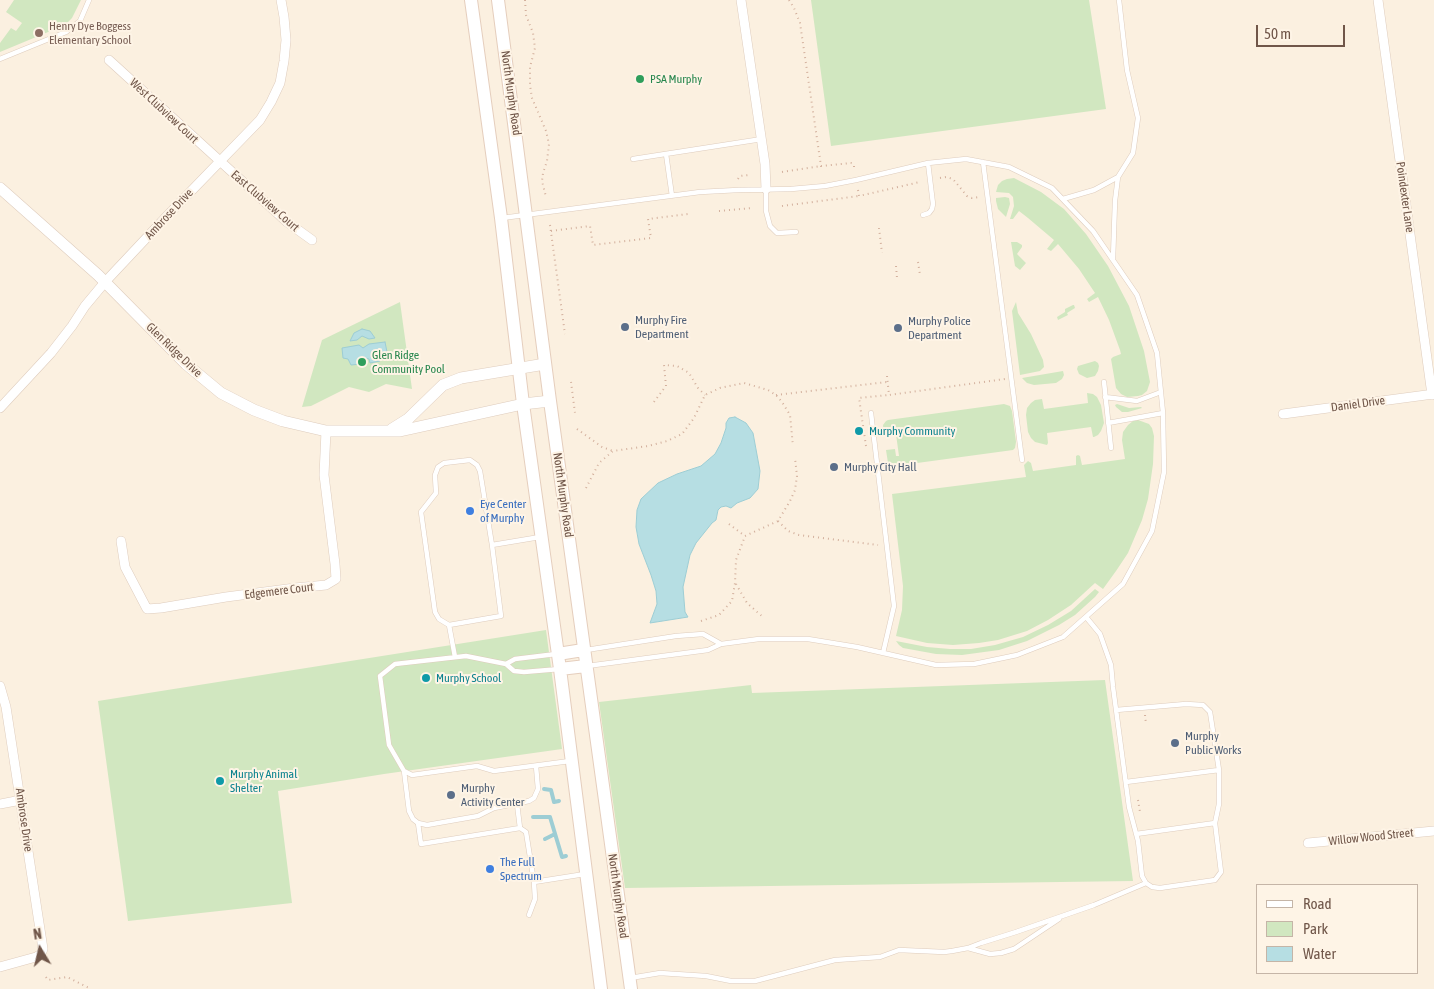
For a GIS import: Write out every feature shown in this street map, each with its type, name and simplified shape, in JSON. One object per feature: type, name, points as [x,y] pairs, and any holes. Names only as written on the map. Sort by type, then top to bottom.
[{"type":"main road","points":[[471,0],[601,989]]},
{"type":"main road","name":"North Murphy Road","points":[[498,0],[583,650],[630,983]]},
{"type":"main road","points":[[558,654],[583,650]]},
{"type":"main road","points":[[560,669],[586,666]]},
{"type":"street","name":"Ambrose Drive","points":[[0,408],[50,353],[105,282],[260,120],[280,83],[286,40],[281,0]]},
{"type":"street","points":[[741,0],[762,139],[766,189]]},
{"type":"street","name":"Poindexter Lane","points":[[1378,0],[1433,394]]},
{"type":"street","name":"West Clubview Court","points":[[109,60],[219,161]]},
{"type":"street","name":"East Clubview Court","points":[[219,161],[286,222],[312,240]]},
{"type":"street","name":"Glen Ridge Drive","points":[[0,188],[105,282],[186,364],[222,393],[254,410],[283,421],[326,431],[400,431],[523,404],[550,400]]},
{"type":"street","points":[[389,431],[408,419],[443,385],[461,378],[545,364]]},
{"type":"street","name":"Daniel Drive","points":[[1283,414],[1433,394]]},
{"type":"street","name":"Edgemere Court","points":[[121,541],[124,567],[147,609],[326,586],[336,579],[336,564],[324,475],[326,431]]},
{"type":"street","name":"Ambrose Drive","points":[[0,686],[6,706],[43,949],[41,954],[0,967]]},
{"type":"street","points":[[0,804],[21,800]]},
{"type":"street","name":"Willow Wood Street","points":[[1308,844],[1434,830]]},
{"type":"lane","points":[[0,60],[66,32],[80,21],[89,0]]},
{"type":"lane","points":[[1113,260],[1114,201],[1118,177],[1133,153],[1138,118],[1127,70],[1119,0]]},
{"type":"lane","points":[[633,159],[762,139]]},
{"type":"lane","points":[[666,154],[672,196]]},
{"type":"lane","points":[[501,218],[672,196],[738,190],[791,189],[856,180],[928,163],[966,159],[1010,167],[1052,188],[1093,231],[1137,295],[1157,352],[1164,413],[1164,472],[1152,531],[1124,584],[1063,637],[1017,655],[974,664],[936,665],[808,639],[759,639],[721,644],[708,650],[586,666]]},
{"type":"lane","points":[[983,162],[1022,460]]},
{"type":"lane","points":[[923,215],[929,213],[933,204],[928,163]]},
{"type":"lane","points":[[1063,200],[1094,190],[1118,177]]},
{"type":"lane","points":[[766,189],[766,210],[770,226],[777,233],[796,232]]},
{"type":"lane","points":[[1104,382],[1111,448]]},
{"type":"lane","points":[[1105,397],[1137,401],[1161,392]]},
{"type":"lane","points":[[1108,423],[1164,413]]},
{"type":"lane","points":[[871,414],[894,606],[883,653]]},
{"type":"lane","points":[[470,460],[480,470],[492,545],[501,616],[449,625],[439,619],[435,612],[421,512],[436,493],[435,475],[438,467],[444,463],[470,460]]},
{"type":"lane","points":[[492,545],[542,537]]},
{"type":"lane","points":[[1086,617],[1100,634],[1111,665],[1116,710],[1129,806],[1136,834],[1142,876],[1152,887],[1160,888],[1215,880],[1221,872],[1215,823],[1219,804],[1219,770],[1210,712],[1203,706],[1186,704],[1116,710]]},
{"type":"lane","points":[[449,625],[454,657]]},
{"type":"lane","points":[[583,650],[676,636],[703,634],[721,644]]},
{"type":"lane","points":[[506,664],[516,659],[558,654]]},
{"type":"lane","points":[[536,766],[538,790],[534,798],[529,801],[494,808],[478,816],[427,825],[418,823],[413,819],[410,811],[404,772],[389,745],[380,676],[395,664],[466,656],[506,664],[514,671],[560,669]]},
{"type":"lane","points":[[404,772],[412,775],[477,766],[494,770],[572,761]]},
{"type":"lane","points":[[1126,782],[1219,770]]},
{"type":"lane","points":[[517,804],[520,828]]},
{"type":"lane","points":[[418,823],[420,844],[520,828],[526,832],[535,899],[529,915]]},
{"type":"lane","points":[[1136,834],[1215,823]]},
{"type":"lane","points":[[534,882],[586,874]]},
{"type":"lane","points":[[630,983],[660,973],[706,976],[731,981],[755,981],[783,972],[834,960],[880,957],[899,950],[944,952],[968,948],[1094,905],[1146,882]]},
{"type":"lane","points":[[968,948],[990,954],[1014,949],[1065,914]]},
{"type":"path","points":[[525,0],[526,16],[533,33],[535,48],[530,67],[532,98],[546,131],[549,144],[542,181],[546,197]]},
{"type":"path","points":[[789,0],[800,23],[821,166]]},
{"type":"path","points":[[782,172],[851,163],[854,165],[854,171]]},
{"type":"path","points":[[738,179],[740,176],[750,175]]},
{"type":"path","points":[[940,178],[946,177],[952,180],[967,196],[979,198]]},
{"type":"path","points":[[782,206],[859,196],[920,182]]},
{"type":"path","points":[[858,190],[859,196]]},
{"type":"path","points":[[719,211],[752,208]]},
{"type":"path","points":[[551,231],[590,226],[593,246],[651,238],[648,219],[688,214]]},
{"type":"path","points":[[550,225],[565,334]]},
{"type":"path","points":[[879,228],[882,254]]},
{"type":"path","points":[[918,262],[920,275]]},
{"type":"path","points":[[896,266],[897,278]]},
{"type":"path","points":[[654,402],[666,386],[664,365],[677,366],[689,373],[698,388],[705,395]]},
{"type":"path","points":[[887,376],[889,394],[1007,378]]},
{"type":"path","points":[[572,382],[575,413]]},
{"type":"path","points":[[776,395],[887,382]]},
{"type":"path","points":[[577,429],[602,447],[613,451],[667,441],[682,434],[694,418],[705,395],[720,388],[744,383],[768,390],[782,402],[790,415],[793,446]]},
{"type":"path","points":[[586,488],[599,463],[613,451]]},
{"type":"path","points":[[701,621],[719,615],[732,601],[736,560],[745,536],[778,522],[794,490],[796,476],[795,458]]},
{"type":"path","points":[[778,522],[788,531],[799,535],[878,545],[877,537]]},
{"type":"path","points":[[729,524],[745,536]]},
{"type":"path","points":[[735,583],[747,603],[764,618]]},
{"type":"path","points":[[1144,715],[1146,724]]},
{"type":"path","points":[[1138,800],[1140,816]]},
{"type":"path","points":[[46,977],[48,980],[67,977],[91,989]]},
{"type":"green space","points":[[14,0],[81,0],[72,18],[65,25],[0,52],[0,43],[11,28],[16,31],[22,23],[6,12]]},
{"type":"green space","points":[[811,0],[1089,0],[1106,109],[831,146]]},
{"type":"green space","points":[[1014,178],[1041,192],[1064,209],[1086,234],[1108,266],[1129,306],[1144,351],[1150,382],[1147,391],[1142,395],[1127,397],[1116,388],[1111,359],[1121,354],[1120,350],[1098,297],[1089,302],[1087,299],[1095,293],[1079,269],[1058,244],[1051,251],[1047,249],[1054,240],[1019,211],[1013,219],[1010,219],[1014,206],[1013,197],[1009,193],[996,192],[998,185],[1002,181]]},
{"type":"green space","points":[[996,198],[1009,198],[1010,204],[1006,217],[998,209],[996,201]]},
{"type":"green space","points":[[1011,242],[1017,242],[1022,245],[1017,254],[1026,263],[1020,270],[1015,266]]},
{"type":"green space","name":"Glen Ridge Community Pool","points":[[400,302],[412,389],[386,384],[369,392],[349,387],[311,406],[302,407],[322,340]]},
{"type":"green space","points":[[1016,302],[1018,313],[1031,334],[1043,360],[1044,367],[1040,371],[1020,375],[1012,311]]},
{"type":"green space","points":[[1073,305],[1075,308],[1067,313],[1068,315],[1058,320],[1057,317],[1065,312],[1065,309]]},
{"type":"green space","points":[[1095,361],[1099,366],[1095,376],[1087,378],[1079,374],[1078,366]]},
{"type":"green space","points":[[1063,371],[1062,379],[1056,383],[1034,385],[1027,383],[1022,378]]},
{"type":"green space","points":[[1087,393],[1097,397],[1101,405],[1104,423],[1098,435],[1093,437],[1091,427],[1047,433],[1047,445],[1035,442],[1031,438],[1028,432],[1026,415],[1027,408],[1031,403],[1042,399],[1044,409],[1088,403]]},
{"type":"green space","points":[[1004,404],[1010,406],[1012,411],[1016,442],[1013,450],[895,466],[888,463],[886,450],[895,449],[896,456],[899,456],[895,427],[893,428],[894,435],[884,436],[883,425],[886,421]]},
{"type":"green space","points":[[1115,405],[1129,408],[1142,408],[1122,412],[1116,407]]},
{"type":"green space","points":[[1138,420],[1149,424],[1154,436],[1153,464],[1148,499],[1142,520],[1128,553],[1103,589],[1095,583],[1071,605],[1048,620],[1027,631],[998,640],[953,645],[927,643],[896,636],[902,610],[903,586],[892,494],[1026,477],[1024,465],[1028,461],[1031,463],[1033,471],[1076,465],[1076,456],[1078,455],[1082,465],[1125,459],[1122,440],[1123,432],[1133,421]]},
{"type":"green space","points":[[1095,589],[1099,592],[1075,615],[1027,641],[999,650],[962,655],[936,654],[903,648],[896,641],[950,649],[971,649],[995,645],[1023,637],[1048,625],[1071,611]]},
{"type":"green space","points":[[546,630],[562,749],[278,791],[292,903],[128,921],[98,701]]},
{"type":"green space","points":[[1105,680],[1133,881],[625,888],[599,702],[751,685],[752,693]]},
{"type":"water","points":[[362,329],[370,331],[375,338],[369,339],[362,336],[357,340],[350,341],[354,333]]},
{"type":"water","points":[[385,342],[387,352],[382,355],[380,361],[370,363],[369,359],[365,358],[361,364],[351,365],[348,359],[343,358],[342,348],[359,345],[363,348],[369,344]]},
{"type":"water","points":[[735,417],[746,423],[753,433],[760,471],[758,489],[750,498],[737,503],[731,508],[721,507],[718,510],[716,520],[696,543],[690,555],[683,587],[685,612],[688,617],[650,623],[657,604],[656,591],[639,544],[636,527],[637,510],[641,499],[658,483],[701,466],[715,454],[721,443],[726,423],[729,418]]},
{"type":"waterway","points":[[544,789],[551,790],[554,802],[559,801]]},
{"type":"waterway","points":[[533,817],[550,817],[562,857],[566,856]]},
{"type":"waterway","points":[[545,839],[555,834]]},
{"type":"place","name":"Henry Dye Boggess Elementary School","points":[[39,33]]},
{"type":"place","name":"PSA Murphy","points":[[640,79]]},
{"type":"place","name":"Murphy Fire Department","points":[[625,327]]},
{"type":"place","name":"Murphy Police Department","points":[[898,328]]},
{"type":"place","name":"Glen Ridge Community Pool","points":[[362,362]]},
{"type":"place","name":"Murphy Community","points":[[859,431]]},
{"type":"place","name":"Murphy City Hall","points":[[834,467]]},
{"type":"place","name":"Eye Center of Murphy","points":[[470,511]]},
{"type":"place","name":"Murphy School","points":[[426,678]]},
{"type":"place","name":"Murphy Public Works","points":[[1175,743]]},
{"type":"place","name":"Murphy Animal Shelter","points":[[220,781]]},
{"type":"place","name":"Murphy Activity Center","points":[[451,795]]},
{"type":"place","name":"The Full Spectrum","points":[[490,869]]}]
